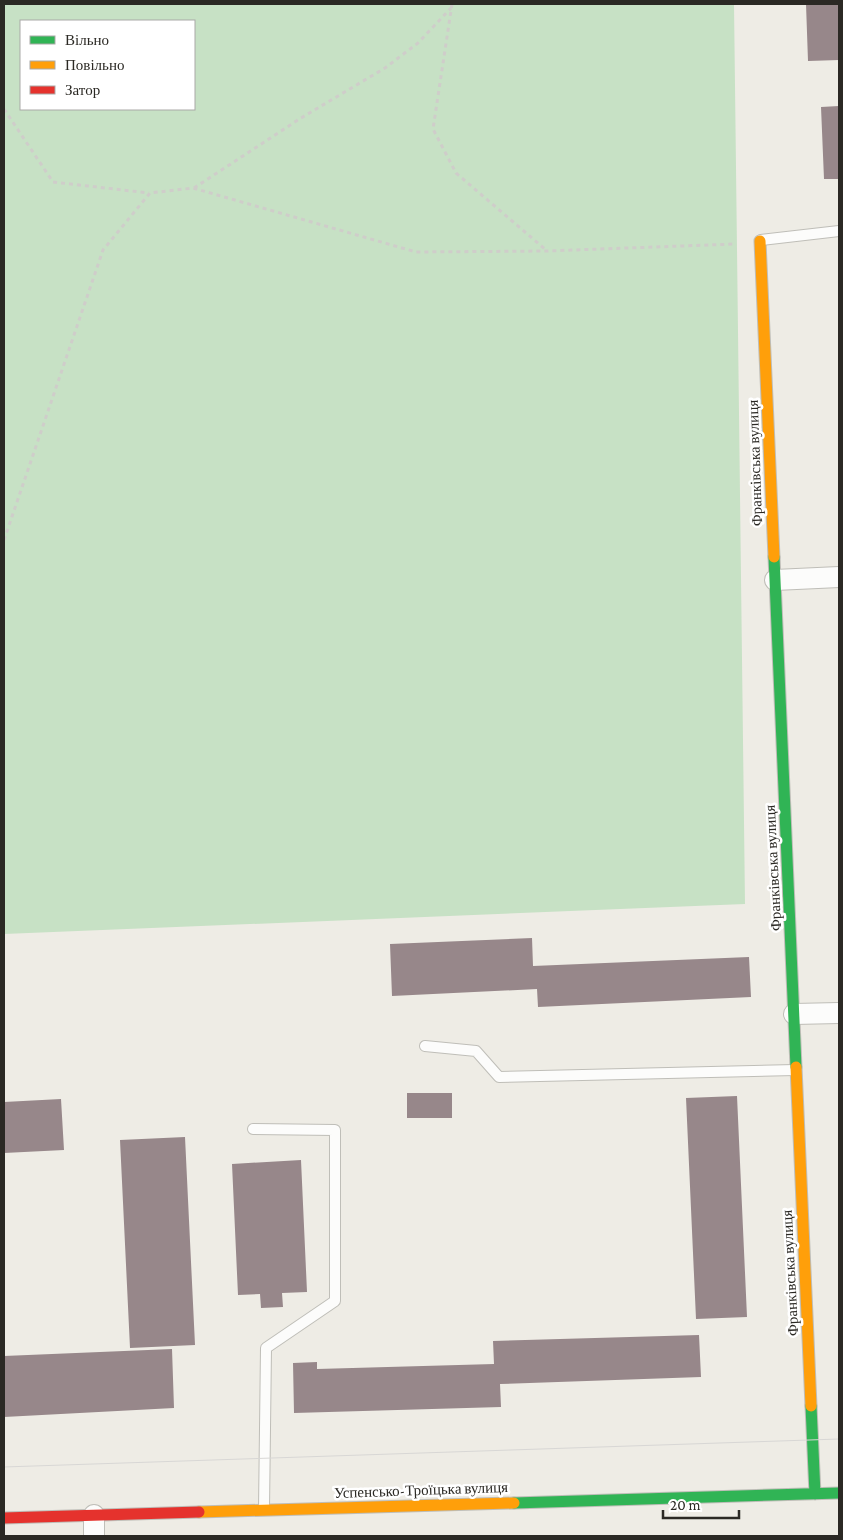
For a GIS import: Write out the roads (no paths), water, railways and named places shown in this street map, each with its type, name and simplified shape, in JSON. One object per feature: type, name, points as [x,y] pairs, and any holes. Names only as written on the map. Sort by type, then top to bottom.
[{"type":"street","name":"Франківська вулиця","points":[[760,240],[815,1494]]},
{"type":"street","points":[[775,580],[839,577]]},
{"type":"street","points":[[794,1014],[839,1013]]},
{"type":"street","name":"Успенсько-Троїцька вулиця","points":[[4,1518],[839,1493]]},
{"type":"street","points":[[94,1515],[94,1536]]},
{"type":"lane","points":[[760,240],[839,231]]},
{"type":"lane","points":[[425,1046],[476,1051],[499,1077],[796,1070]]},
{"type":"lane","points":[[253,1129],[334,1130],[334,1301],[266,1348],[264,1510]]},
{"type":"tram line","points":[[4,1467],[839,1439]]}]
